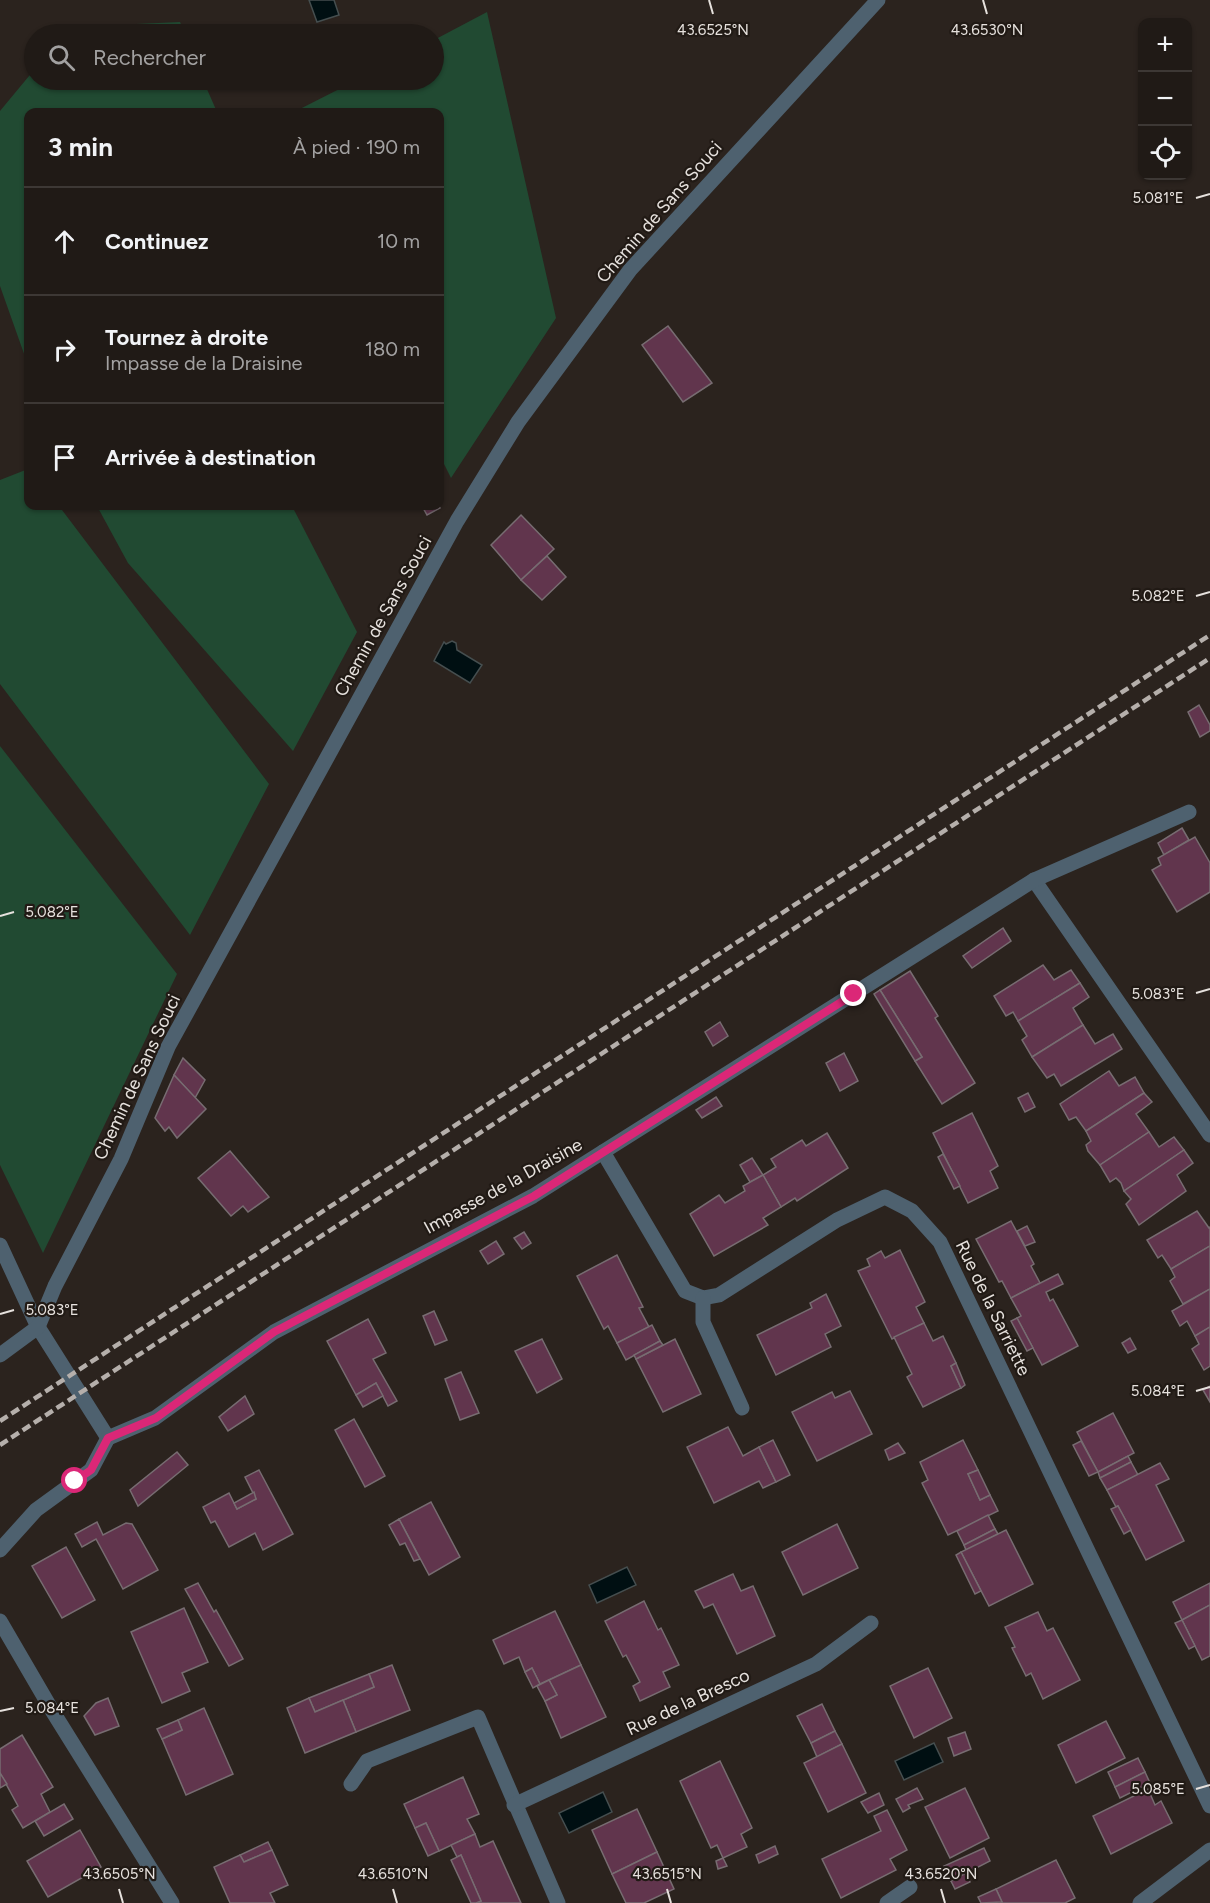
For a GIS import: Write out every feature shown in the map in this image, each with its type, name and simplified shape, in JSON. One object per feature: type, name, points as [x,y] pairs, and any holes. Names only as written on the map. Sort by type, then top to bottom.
[{"type":"street","name":"Chemin de Sans Souci","points":[[38,1327],[55,1286],[122,1159],[168,1047],[457,522],[518,422],[630,270],[878,0]]},
{"type":"street","name":"Impasse de la Draisine","points":[[108,1438],[156,1418],[274,1332],[534,1196],[1034,880],[1189,812]]},
{"type":"street","points":[[1034,880],[1210,1135]]},
{"type":"street","points":[[603,1152],[686,1291],[703,1298],[703,1322],[742,1408]]},
{"type":"street","name":"Rue de la Sarriette","points":[[703,1298],[719,1295],[837,1220],[885,1197],[912,1211],[940,1242],[1210,1806]]},
{"type":"street","points":[[0,1245],[38,1327],[108,1438],[91,1470],[36,1510],[0,1550]]},
{"type":"street","points":[[0,1355],[38,1327]]},
{"type":"street","points":[[0,1621],[53,1712],[172,1903]]},
{"type":"street","name":"Rue de la Bresco","points":[[514,1805],[816,1665],[871,1623]]},
{"type":"street","points":[[351,1784],[367,1761],[478,1717],[558,1903]]},
{"type":"street","points":[[1140,1903],[1210,1850]]},
{"type":"street","points":[[887,1903],[910,1887]]},
{"type":"green space","points":[[487,12],[556,318],[451,478],[444,464],[444,108],[302,108],[337,90],[444,90],[444,35]]},
{"type":"green space","points":[[180,22],[181,24],[136,24]]},
{"type":"green space","points":[[24,82],[24,90],[207,90],[215,108],[24,108],[24,354],[0,286],[0,111]]},
{"type":"green space","points":[[24,471],[24,510],[62,510],[269,784],[190,935],[0,684],[0,480]]},
{"type":"green space","points":[[99,510],[294,510],[357,632],[293,751],[128,563]]},
{"type":"green space","points":[[0,746],[177,974],[43,1253],[0,1165]]},
{"type":"shaded area","points":[[309,0],[334,0],[339,15],[317,22]]},
{"type":"shaded area","points":[[452,641],[456,643],[457,650],[482,665],[470,683],[434,661],[444,642],[446,644]]},
{"type":"shaded area","points":[[627,1567],[636,1585],[597,1603],[589,1585]]},
{"type":"shaded area","points":[[934,1743],[943,1762],[904,1780],[895,1761]]},
{"type":"shaded area","points":[[603,1792],[612,1812],[569,1833],[559,1813]]},
{"type":"building","points":[[668,326],[712,383],[683,402],[642,345]]},
{"type":"building","points":[[424,510],[436,510],[427,515]]},
{"type":"building","points":[[521,515],[554,549],[521,580],[491,545]]},
{"type":"building","points":[[547,556],[566,577],[542,600],[521,580]]},
{"type":"building","points":[[1199,705],[1210,725],[1210,731],[1200,737],[1188,712]]},
{"type":"building","points":[[1182,828],[1189,840],[1164,855],[1158,843]]},
{"type":"building","points":[[1195,837],[1210,863],[1210,892],[1177,912],[1152,870],[1161,865],[1158,858]]},
{"type":"building","points":[[1003,928],[1011,941],[972,968],[963,956]]},
{"type":"building","points":[[1043,965],[1054,980],[1071,970],[1080,983],[1018,1021],[1013,1012],[1006,1016],[994,996]]},
{"type":"building","points":[[910,971],[938,1016],[935,1018],[975,1083],[942,1104],[915,1061],[922,1057],[880,990]]},
{"type":"building","points":[[1080,983],[1089,997],[1073,1008],[1083,1025],[1032,1057],[1022,1040],[1027,1036],[1018,1021]]},
{"type":"building","points":[[880,990],[922,1057],[915,1061],[874,994]]},
{"type":"building","points":[[720,1022],[728,1036],[713,1046],[705,1032]]},
{"type":"building","points":[[1083,1025],[1095,1044],[1113,1034],[1122,1049],[1061,1086],[1054,1074],[1047,1078],[1032,1057]]},
{"type":"building","points":[[844,1053],[858,1081],[840,1091],[826,1063]]},
{"type":"building","points":[[183,1058],[205,1080],[195,1098],[174,1075]]},
{"type":"building","points":[[1109,1071],[1119,1086],[1135,1077],[1144,1093],[1086,1131],[1076,1117],[1069,1120],[1060,1104]]},
{"type":"building","points":[[174,1075],[206,1109],[177,1138],[169,1127],[165,1131],[155,1118]]},
{"type":"building","points":[[1028,1093],[1035,1107],[1025,1112],[1018,1098]]},
{"type":"building","points":[[1144,1093],[1152,1102],[1136,1114],[1149,1132],[1100,1165],[1088,1151],[1086,1145],[1091,1141],[1086,1131]]},
{"type":"building","points":[[716,1097],[722,1106],[702,1118],[696,1110]]},
{"type":"building","points":[[972,1113],[998,1166],[990,1171],[998,1188],[968,1203],[933,1133]]},
{"type":"building","points":[[1149,1132],[1159,1147],[1174,1137],[1184,1150],[1124,1191],[1116,1178],[1110,1182],[1100,1165]]},
{"type":"building","points":[[827,1133],[848,1168],[797,1201],[795,1198],[781,1207],[763,1175],[776,1167],[771,1159],[802,1140],[806,1146]]},
{"type":"building","points":[[1184,1150],[1193,1163],[1177,1175],[1186,1191],[1139,1225],[1126,1204],[1131,1199],[1124,1191]]},
{"type":"building","points":[[230,1151],[269,1197],[248,1212],[243,1206],[231,1216],[198,1178]]},
{"type":"building","points":[[943,1154],[960,1186],[954,1189],[938,1157]]},
{"type":"building","points":[[752,1158],[763,1175],[750,1182],[740,1165]]},
{"type":"building","points":[[763,1175],[781,1207],[763,1218],[768,1225],[714,1256],[690,1214],[719,1195],[725,1203],[745,1191],[743,1186]]},
{"type":"building","points":[[1197,1211],[1210,1227],[1210,1246],[1171,1269],[1162,1255],[1158,1258],[1147,1240]]},
{"type":"building","points":[[1011,1221],[1034,1264],[1031,1266],[1040,1283],[1011,1298],[1002,1281],[999,1282],[976,1239]]},
{"type":"building","points":[[1027,1226],[1035,1242],[1025,1246],[1017,1231]]},
{"type":"building","points":[[524,1232],[531,1243],[522,1249],[514,1238]]},
{"type":"building","points":[[496,1241],[504,1254],[488,1264],[480,1251]]},
{"type":"building","points":[[1210,1246],[1210,1289],[1183,1304],[1170,1281],[1175,1277],[1171,1269]]},
{"type":"building","points":[[900,1250],[925,1302],[916,1307],[924,1323],[892,1339],[858,1271],[870,1266],[867,1259],[881,1251],[885,1258]]},
{"type":"building","points":[[617,1255],[643,1307],[639,1308],[649,1327],[617,1343],[608,1326],[604,1329],[577,1276]]},
{"type":"building","points":[[1058,1274],[1063,1284],[1046,1292],[1050,1301],[1053,1299],[1078,1346],[1042,1365],[1017,1318],[1021,1316],[1011,1298]]},
{"type":"building","points":[[1210,1289],[1210,1327],[1195,1336],[1187,1321],[1180,1326],[1172,1311]]},
{"type":"building","points":[[826,1294],[841,1326],[825,1334],[831,1347],[776,1375],[757,1335],[812,1308],[810,1303]]},
{"type":"building","points":[[434,1311],[447,1340],[435,1345],[423,1316]]},
{"type":"building","points":[[1017,1318],[1033,1348],[1027,1351],[1011,1321]]},
{"type":"building","points":[[368,1319],[386,1353],[373,1359],[397,1401],[388,1406],[376,1383],[356,1395],[327,1341]]},
{"type":"building","points":[[924,1323],[933,1341],[943,1336],[956,1363],[951,1366],[961,1388],[923,1407],[907,1377],[912,1374],[894,1337]]},
{"type":"building","points":[[652,1325],[660,1341],[626,1360],[617,1343]]},
{"type":"building","points":[[1210,1327],[1210,1366],[1204,1370],[1192,1349],[1199,1344],[1195,1336]]},
{"type":"building","points":[[1130,1338],[1136,1349],[1128,1353],[1122,1343]]},
{"type":"building","points":[[542,1339],[562,1379],[537,1393],[515,1351]]},
{"type":"building","points":[[675,1339],[701,1394],[663,1412],[636,1359]]},
{"type":"building","points":[[660,1341],[663,1345],[636,1359],[634,1355]]},
{"type":"building","points":[[956,1363],[965,1385],[961,1388],[951,1366]]},
{"type":"building","points":[[461,1372],[479,1413],[460,1420],[445,1379]]},
{"type":"building","points":[[376,1383],[383,1396],[363,1407],[356,1395]]},
{"type":"building","points":[[1210,1386],[1210,1402],[1203,1390]]},
{"type":"building","points":[[850,1391],[872,1434],[817,1461],[792,1412],[832,1392],[835,1398]]},
{"type":"building","points":[[245,1396],[254,1414],[228,1431],[219,1417]]},
{"type":"building","points":[[1113,1413],[1134,1453],[1098,1472],[1077,1432]]},
{"type":"building","points":[[354,1419],[385,1476],[365,1487],[335,1430]]},
{"type":"building","points":[[728,1427],[743,1456],[759,1447],[776,1482],[763,1488],[759,1481],[714,1503],[687,1447]]},
{"type":"building","points":[[773,1440],[790,1475],[776,1482],[759,1447]]},
{"type":"building","points":[[963,1440],[978,1470],[968,1474],[980,1500],[990,1495],[998,1511],[948,1535],[922,1483],[928,1480],[920,1462]]},
{"type":"building","points":[[1081,1441],[1098,1472],[1089,1476],[1073,1445]]},
{"type":"building","points":[[898,1443],[905,1453],[889,1460],[885,1450]]},
{"type":"building","points":[[177,1452],[188,1465],[138,1506],[130,1490]]},
{"type":"building","points":[[1128,1456],[1131,1462],[1100,1478],[1098,1472]]},
{"type":"building","points":[[1131,1462],[1138,1475],[1107,1490],[1100,1478]]},
{"type":"building","points":[[1160,1463],[1169,1479],[1156,1485],[1184,1541],[1146,1560],[1118,1506],[1116,1507],[1107,1490]]},
{"type":"building","points":[[259,1470],[293,1534],[263,1550],[255,1533],[229,1547],[215,1521],[211,1523],[203,1507],[229,1493],[237,1509],[256,1499],[245,1477]]},
{"type":"building","points":[[978,1470],[990,1495],[980,1500],[968,1474]]},
{"type":"building","points":[[254,1492],[256,1499],[237,1509],[234,1503]]},
{"type":"building","points":[[431,1502],[460,1557],[429,1575],[399,1519]]},
{"type":"building","points":[[1118,1506],[1131,1530],[1124,1534],[1111,1509]]},
{"type":"building","points":[[988,1515],[995,1529],[964,1545],[957,1531]]},
{"type":"building","points":[[399,1519],[420,1559],[414,1561],[405,1543],[400,1545],[389,1525]]},
{"type":"building","points":[[97,1522],[103,1535],[126,1523],[132,1524],[158,1570],[123,1589],[96,1539],[82,1547],[75,1534]]},
{"type":"building","points":[[837,1524],[858,1568],[803,1595],[782,1552]]},
{"type":"building","points":[[995,1529],[998,1534],[966,1550],[964,1545]]},
{"type":"building","points":[[1006,1530],[1033,1584],[989,1606],[961,1552]]},
{"type":"building","points":[[66,1547],[95,1600],[62,1618],[32,1566]]},
{"type":"building","points":[[961,1552],[981,1591],[975,1594],[956,1555]]},
{"type":"building","points":[[733,1574],[741,1591],[753,1586],[775,1636],[737,1654],[713,1604],[704,1608],[695,1591]]},
{"type":"building","points":[[198,1583],[243,1659],[229,1666],[185,1589]]},
{"type":"building","points":[[1210,1583],[1210,1605],[1182,1620],[1173,1602]]},
{"type":"building","points":[[644,1601],[658,1630],[661,1628],[679,1665],[663,1672],[670,1687],[640,1701],[633,1686],[640,1682],[626,1655],[623,1657],[605,1621]]},
{"type":"building","points":[[1210,1605],[1210,1656],[1202,1660],[1182,1620]]},
{"type":"building","points":[[184,1608],[208,1662],[182,1673],[190,1691],[162,1703],[131,1632]]},
{"type":"building","points":[[555,1611],[581,1665],[540,1684],[532,1668],[525,1672],[519,1657],[504,1664],[493,1640]]},
{"type":"building","points":[[1038,1612],[1047,1631],[1053,1628],[1080,1680],[1043,1699],[1031,1673],[1026,1676],[1012,1648],[1015,1647],[1005,1627]]},
{"type":"building","points":[[1182,1620],[1195,1646],[1189,1649],[1175,1623]]},
{"type":"building","points":[[392,1665],[410,1710],[356,1732],[343,1700],[374,1687],[369,1674]]},
{"type":"building","points":[[581,1665],[606,1717],[561,1738],[545,1701],[557,1695],[549,1680]]},
{"type":"building","points":[[532,1668],[540,1684],[533,1688],[525,1672]]},
{"type":"building","points":[[928,1668],[952,1718],[914,1738],[890,1686]]},
{"type":"building","points":[[369,1674],[374,1687],[315,1712],[309,1698]]},
{"type":"building","points":[[549,1680],[557,1695],[545,1701],[537,1686]]},
{"type":"building","points":[[108,1698],[119,1726],[95,1735],[84,1716],[96,1703]]},
{"type":"building","points":[[309,1698],[315,1712],[343,1700],[356,1732],[305,1753],[287,1708]]},
{"type":"building","points":[[822,1704],[835,1731],[811,1743],[797,1716]]},
{"type":"building","points":[[204,1708],[233,1774],[186,1795],[162,1739],[182,1730],[178,1720]]},
{"type":"building","points":[[178,1720],[182,1730],[162,1739],[157,1729]]},
{"type":"building","points":[[1106,1721],[1125,1758],[1076,1783],[1058,1745]]},
{"type":"building","points":[[835,1731],[842,1744],[817,1757],[811,1743]]},
{"type":"building","points":[[965,1732],[971,1749],[954,1756],[948,1738]]},
{"type":"building","points":[[22,1735],[53,1787],[41,1794],[50,1812],[23,1828],[12,1810],[18,1806],[0,1773],[0,1749]]},
{"type":"building","points":[[842,1744],[866,1793],[828,1812],[804,1763]]},
{"type":"building","points":[[1138,1758],[1145,1772],[1115,1787],[1108,1772]]},
{"type":"building","points":[[720,1761],[752,1828],[741,1834],[747,1847],[723,1858],[717,1845],[711,1848],[680,1781]]},
{"type":"building","points":[[1145,1772],[1150,1783],[1120,1798],[1115,1787]]},
{"type":"building","points":[[0,1773],[7,1784],[0,1788]]},
{"type":"building","points":[[463,1777],[479,1814],[467,1819],[475,1834],[439,1851],[426,1823],[415,1828],[404,1804]]},
{"type":"building","points":[[917,1788],[923,1799],[908,1805],[910,1808],[903,1812],[896,1799]]},
{"type":"building","points":[[965,1788],[989,1838],[950,1858],[925,1807]]},
{"type":"building","points":[[1148,1789],[1155,1805],[1161,1801],[1172,1823],[1111,1854],[1093,1816]]},
{"type":"building","points":[[879,1793],[884,1805],[868,1813],[861,1802]]},
{"type":"building","points":[[64,1804],[73,1819],[44,1836],[35,1821]]},
{"type":"building","points":[[637,1809],[657,1852],[612,1874],[592,1830]]},
{"type":"building","points":[[887,1810],[907,1850],[890,1859],[896,1870],[841,1898],[822,1859],[881,1831],[874,1816]]},
{"type":"building","points":[[426,1823],[439,1851],[428,1856],[415,1828]]},
{"type":"building","points":[[80,1830],[101,1867],[48,1897],[27,1861]]},
{"type":"building","points":[[475,1834],[480,1847],[493,1841],[521,1903],[476,1903],[481,1901],[461,1855],[457,1857],[451,1845]]},
{"type":"building","points":[[268,1842],[272,1850],[244,1862],[240,1855]]},
{"type":"building","points":[[775,1846],[778,1854],[759,1863],[756,1855]]},
{"type":"building","points":[[984,1848],[990,1861],[951,1881],[944,1866]]},
{"type":"building","points":[[272,1850],[288,1885],[270,1893],[275,1903],[230,1903],[214,1867],[240,1855],[244,1862]]},
{"type":"building","points":[[657,1852],[674,1889],[644,1903],[626,1903],[612,1874]]},
{"type":"building","points":[[461,1855],[481,1901],[476,1903],[471,1903],[451,1860]]},
{"type":"building","points":[[723,1858],[727,1866],[718,1869],[716,1861]]},
{"type":"building","points":[[1056,1860],[1075,1898],[1065,1903],[1000,1903],[1002,1902],[996,1889]]},
{"type":"building","points":[[966,1873],[970,1882],[955,1889],[951,1881]]},
{"type":"building","points":[[996,1889],[1002,1902],[981,1903],[978,1897]]},
{"type":"railway","points":[[0,1421],[1210,635]]},
{"type":"railway","points":[[0,1445],[1210,658]]},
{"type":"route","points":[[75,1481],[91,1470],[108,1438],[156,1418],[274,1332],[534,1196],[854,994]]}]
